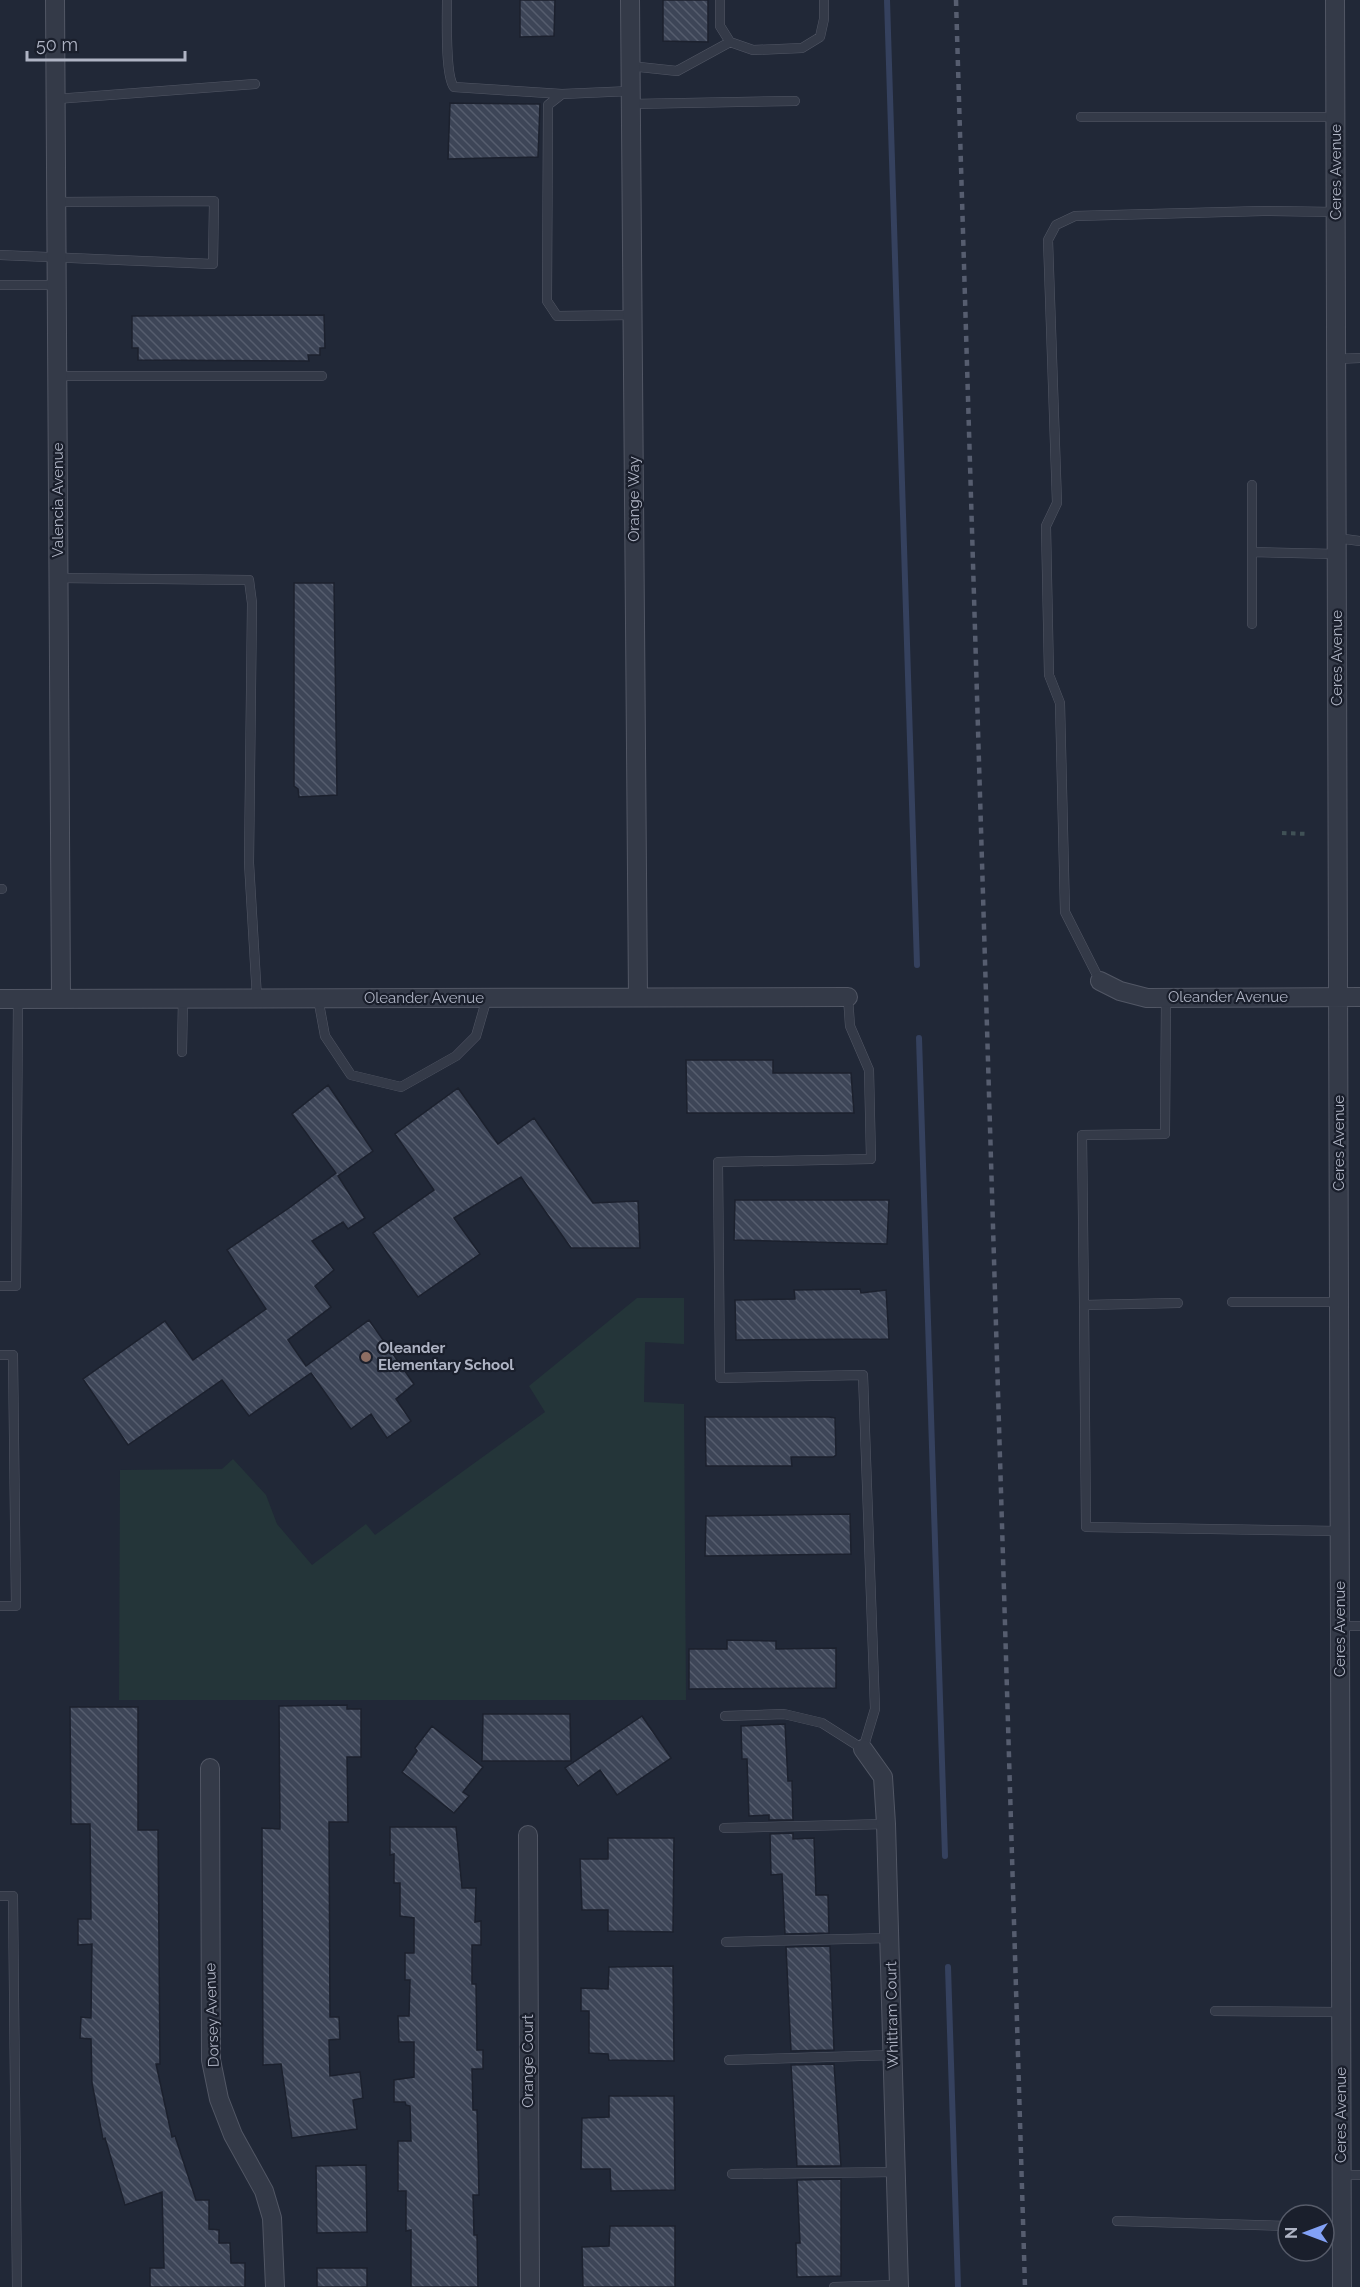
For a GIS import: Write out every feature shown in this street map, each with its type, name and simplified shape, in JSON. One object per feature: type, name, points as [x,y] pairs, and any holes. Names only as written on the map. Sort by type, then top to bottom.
[{"type":"street","name":"Valencia Avenue","points":[[55,0],[61,999]]},
{"type":"street","name":"Orange Way","points":[[630,0],[638,997]]},
{"type":"street","name":"Ceres Avenue","points":[[1335,0],[1341,2012],[1341,2175],[1336,2208]]},
{"type":"street","name":"Oleander Avenue","points":[[1100,981],[1120,992],[1148,998],[1360,997]]},
{"type":"street","name":"Oleander Avenue","points":[[0,999],[848,997]]},
{"type":"street","name":"Whittram Court","points":[[863,1749],[883,1777],[890,1938],[899,2286]]},
{"type":"street","name":"Dorsey Avenue","points":[[210,1767],[211,2060],[219,2099],[233,2135],[264,2191],[272,2218],[275,2287]]},
{"type":"street","name":"Orange Court","points":[[528,1835],[530,2287]]},
{"type":"street","name":"Ceres Avenue","points":[[1336,2247],[1342,2287]]},
{"type":"lane","points":[[447,0],[449,64],[451,84],[454,87],[631,97],[795,101]]},
{"type":"lane","points":[[720,0],[720,26],[730,42],[753,50],[802,48],[820,37],[824,19],[824,0]]},
{"type":"lane","points":[[630,66],[677,70],[730,42]]},
{"type":"lane","points":[[56,99],[255,84]]},
{"type":"lane","points":[[562,94],[548,105],[546,301],[557,316],[632,315]]},
{"type":"lane","points":[[1081,117],[1336,117]]},
{"type":"lane","points":[[0,255],[213,264],[214,201],[56,202]]},
{"type":"lane","points":[[1100,981],[1065,912],[1060,704],[1049,675],[1046,526],[1057,503],[1048,240],[1056,225],[1075,216],[1263,211],[1336,212]]},
{"type":"lane","points":[[0,285],[57,285]]},
{"type":"lane","points":[[1336,359],[1360,358]]},
{"type":"lane","points":[[57,376],[322,376]]},
{"type":"lane","points":[[1252,484],[1252,624]]},
{"type":"lane","points":[[1252,552],[1337,546],[1360,541]]},
{"type":"lane","points":[[58,578],[249,580],[252,603],[252,712],[249,863],[257,998]]},
{"type":"lane","points":[[725,1716],[784,1714],[822,1723],[863,1749],[874,1709],[863,1375],[720,1378],[717,1162],[871,1159],[869,1071],[850,1026],[848,997]]},
{"type":"lane","points":[[1166,997],[1165,1134],[1082,1135],[1086,1527],[1340,1530]]},
{"type":"lane","points":[[318,998],[325,1036],[351,1075],[401,1087],[456,1056],[476,1036],[487,998]]},
{"type":"lane","points":[[0,1286],[16,1286],[18,999]]},
{"type":"lane","points":[[182,1052],[183,999]]},
{"type":"lane","points":[[1232,1302],[1339,1302]]},
{"type":"lane","points":[[1084,1305],[1178,1303]]},
{"type":"lane","points":[[0,1355],[13,1355],[16,1606],[0,1606]]},
{"type":"lane","points":[[1340,1626],[1360,1626]]},
{"type":"lane","points":[[724,1828],[886,1824]]},
{"type":"lane","points":[[0,1896],[13,1896],[16,2287]]},
{"type":"lane","points":[[726,1942],[890,1938]]},
{"type":"lane","points":[[1215,2011],[1341,2012]]},
{"type":"lane","points":[[729,2060],[893,2055]]},
{"type":"lane","points":[[732,2174],[896,2172]]},
{"type":"lane","points":[[1341,2175],[1360,2175]]},
{"type":"lane","points":[[1117,2222],[1276,2226]]},
{"type":"lane","points":[[834,2287],[899,2286]]},
{"type":"path","points":[[1282,833],[1308,834]]},
{"type":"shaded area","points":[[637,1298],[684,1298],[684,1344],[645,1342],[644,1402],[684,1404],[686,1700],[119,1700],[120,1470],[222,1469],[233,1459],[266,1495],[277,1524],[312,1565],[366,1524],[375,1535],[545,1412],[529,1386]]},
{"type":"building","points":[[520,0],[555,0],[554,36],[520,37]]},
{"type":"building","points":[[663,0],[708,0],[708,42],[663,41]]},
{"type":"building","points":[[450,103],[540,104],[538,157],[448,159]]},
{"type":"building","points":[[324,315],[325,348],[320,348],[320,355],[308,355],[309,361],[138,360],[138,348],[132,348],[132,316]]},
{"type":"building","points":[[294,583],[334,583],[337,795],[299,797],[298,789],[294,786]]},
{"type":"building","points":[[686,1060],[773,1060],[773,1073],[851,1073],[854,1113],[687,1113]]},
{"type":"building","points":[[328,1085],[373,1151],[338,1176],[365,1218],[348,1229],[343,1222],[312,1241],[334,1270],[315,1286],[331,1307],[288,1340],[306,1366],[369,1320],[414,1384],[396,1399],[411,1421],[387,1438],[371,1414],[351,1429],[311,1373],[249,1416],[222,1380],[128,1445],[83,1379],[165,1321],[193,1360],[266,1309],[227,1250],[336,1173],[292,1114]]},
{"type":"building","points":[[458,1088],[498,1144],[534,1118],[593,1203],[638,1201],[640,1248],[571,1248],[521,1177],[454,1218],[480,1254],[418,1297],[373,1233],[434,1190],[395,1134]]},
{"type":"building","points":[[735,1200],[889,1200],[887,1244],[734,1240]]},
{"type":"building","points":[[860,1289],[861,1293],[886,1290],[889,1339],[736,1340],[735,1300],[795,1299],[794,1290]]},
{"type":"building","points":[[705,1417],[835,1418],[836,1455],[833,1457],[791,1457],[792,1466],[706,1466]]},
{"type":"building","points":[[850,1514],[851,1554],[705,1556],[706,1516]]},
{"type":"building","points":[[727,1640],[776,1641],[776,1649],[836,1648],[836,1688],[689,1689],[689,1649],[727,1649]]},
{"type":"building","points":[[347,1705],[347,1709],[361,1709],[361,1757],[347,1757],[348,1822],[329,1822],[330,2017],[339,2017],[340,2039],[329,2040],[330,2076],[360,2072],[363,2098],[353,2100],[357,2129],[292,2138],[281,2064],[263,2065],[262,1828],[280,1829],[279,1706]]},
{"type":"building","points":[[70,1707],[138,1707],[138,1830],[158,1830],[160,2064],[156,2064],[172,2137],[175,2136],[196,2200],[209,2200],[209,2229],[219,2230],[219,2243],[230,2243],[231,2263],[245,2263],[245,2287],[150,2287],[150,2268],[164,2268],[162,2192],[125,2205],[105,2138],[103,2139],[92,2083],[91,2039],[80,2038],[81,2017],[91,2018],[92,1944],[78,1945],[78,1919],[91,1919],[90,1824],[71,1824]]},
{"type":"building","points":[[483,1714],[570,1714],[571,1761],[482,1761]]},
{"type":"building","points":[[642,1716],[671,1758],[617,1795],[600,1770],[578,1786],[565,1768]]},
{"type":"building","points":[[785,1724],[788,1781],[792,1781],[793,1820],[769,1820],[769,1815],[749,1816],[747,1759],[742,1759],[741,1726]]},
{"type":"building","points":[[432,1726],[483,1767],[463,1792],[469,1796],[454,1813],[402,1772],[417,1751],[415,1748]]},
{"type":"building","points":[[390,1827],[456,1827],[462,1888],[476,1888],[475,1922],[481,1921],[481,1945],[472,1945],[472,1984],[476,1984],[477,2050],[483,2050],[483,2069],[472,2069],[473,2110],[477,2110],[479,2195],[473,2195],[474,2235],[477,2235],[478,2287],[411,2287],[411,2230],[406,2231],[406,2191],[398,2191],[398,2141],[411,2141],[410,2106],[405,2102],[394,2102],[394,2080],[414,2077],[414,2042],[399,2042],[398,2016],[409,2016],[410,1980],[405,1980],[405,1953],[414,1953],[414,1918],[400,1916],[400,1883],[394,1883],[394,1854],[390,1855]]},
{"type":"building","points":[[793,1833],[793,1839],[814,1838],[816,1895],[828,1895],[829,1933],[785,1934],[782,1874],[771,1875],[770,1834]]},
{"type":"building","points":[[608,1838],[674,1838],[673,1932],[608,1931],[608,1910],[582,1910],[580,1859],[608,1859]]},
{"type":"building","points":[[830,1946],[834,2050],[791,2051],[786,1947]]},
{"type":"building","points":[[673,1966],[674,2061],[609,2060],[608,2054],[589,2053],[589,2011],[581,2011],[581,1988],[608,1989],[609,1967]]},
{"type":"building","points":[[834,2064],[841,2166],[797,2166],[791,2065]]},
{"type":"building","points":[[609,2096],[674,2096],[675,2190],[611,2191],[610,2169],[581,2169],[582,2118],[609,2117]]},
{"type":"building","points":[[366,2165],[367,2232],[317,2233],[316,2166]]},
{"type":"building","points":[[841,2179],[841,2276],[797,2277],[796,2243],[800,2243],[797,2180]]},
{"type":"building","points":[[610,2226],[675,2226],[675,2287],[583,2287],[582,2247],[609,2246]]},
{"type":"building","points":[[317,2268],[367,2268],[367,2287],[317,2287]]},
{"type":"waterway","points":[[887,0],[917,965]]},
{"type":"waterway","points":[[919,1038],[945,1856]]},
{"type":"waterway","points":[[948,1967],[958,2287]]},
{"type":"railway","points":[[956,0],[1025,2287]]},
{"type":"place","name":"Oleander Elementary School","points":[[366,1357]]}]
